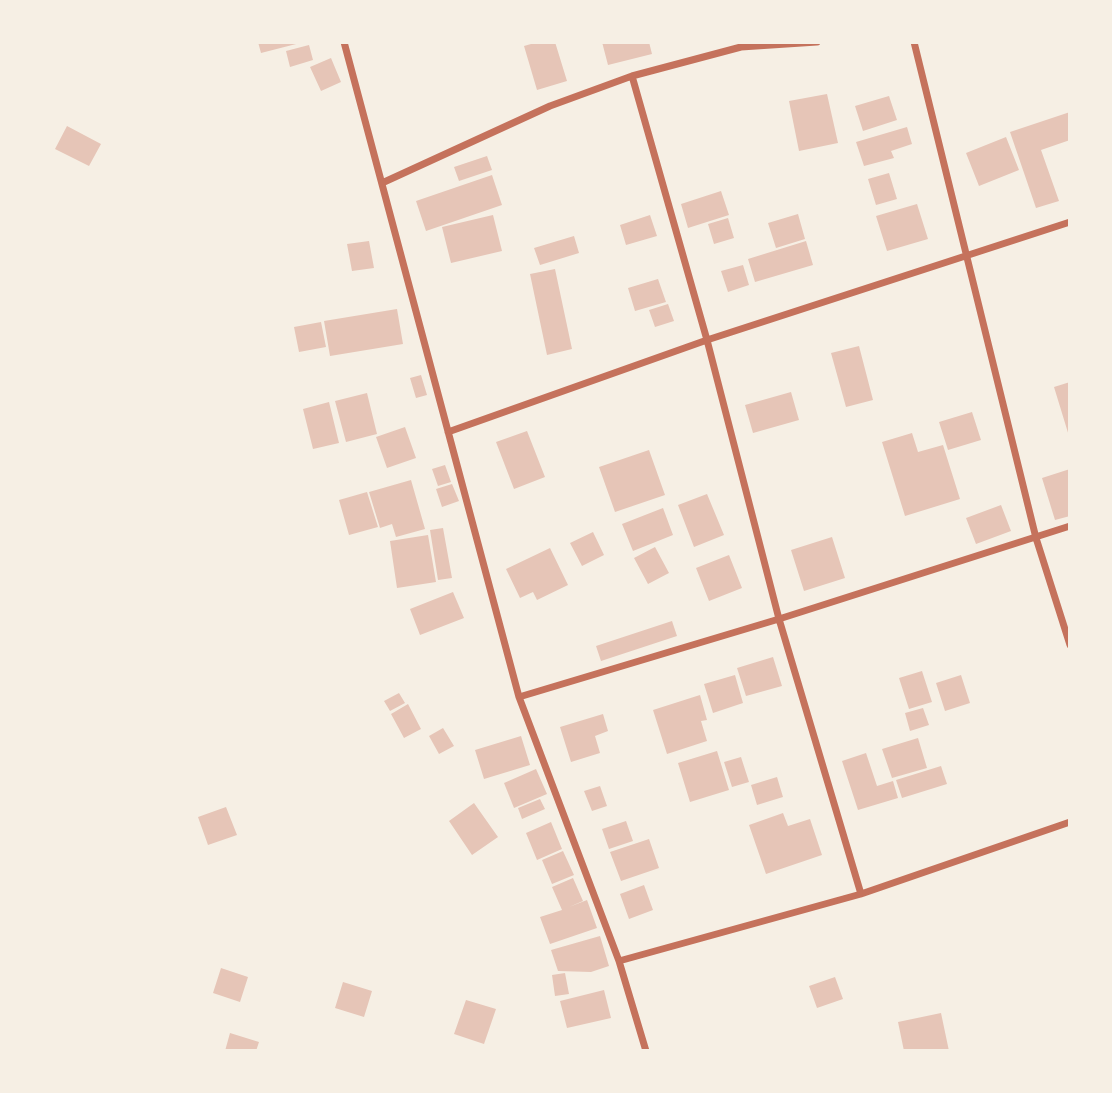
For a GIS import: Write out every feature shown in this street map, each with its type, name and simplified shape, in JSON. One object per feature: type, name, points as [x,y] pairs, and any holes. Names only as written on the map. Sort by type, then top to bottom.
[{"type":"street","points":[[344,42],[519,697],[620,961],[646,1051]]},
{"type":"street","points":[[382,183],[550,106],[632,76],[741,47],[817,42]]},
{"type":"street","points":[[914,42],[1036,538],[1070,645]]},
{"type":"street","points":[[632,76],[707,340],[779,619],[861,894]]},
{"type":"street","points":[[448,432],[707,340],[1070,222]]},
{"type":"street","points":[[519,697],[779,619],[1070,526]]},
{"type":"street","points":[[620,961],[861,894],[1070,822]]},
{"type":"building","points":[[258,42],[300,42],[300,43],[261,53]]},
{"type":"building","points":[[538,42],[555,42],[567,81],[537,90],[524,46]]},
{"type":"building","points":[[602,42],[649,42],[652,54],[608,65]]},
{"type":"building","points":[[309,45],[313,60],[290,67],[286,51]]},
{"type":"building","points":[[331,58],[341,82],[321,91],[310,67]]},
{"type":"building","points":[[827,94],[838,143],[799,151],[789,101]]},
{"type":"building","points":[[889,96],[897,120],[863,131],[855,106]]},
{"type":"building","points":[[1070,112],[1070,140],[1041,150],[1059,201],[1036,208],[1010,132]]},
{"type":"building","points":[[67,126],[101,144],[89,166],[55,149]]},
{"type":"building","points":[[907,127],[912,144],[891,151],[894,158],[864,166],[856,142]]},
{"type":"building","points":[[1006,137],[1019,170],[979,186],[966,153]]},
{"type":"building","points":[[487,156],[492,170],[459,181],[454,167]]},
{"type":"building","points":[[889,173],[897,199],[876,205],[868,179]]},
{"type":"building","points":[[492,175],[502,205],[426,231],[416,201]]},
{"type":"building","points":[[721,191],[729,215],[688,228],[681,204]]},
{"type":"building","points":[[917,204],[928,239],[887,251],[876,216]]},
{"type":"building","points":[[798,214],[805,239],[776,248],[768,223]]},
{"type":"building","points":[[493,215],[502,251],[451,263],[442,227]]},
{"type":"building","points":[[650,215],[657,236],[626,245],[620,225]]},
{"type":"building","points":[[728,218],[734,238],[714,244],[708,224]]},
{"type":"building","points":[[574,236],[579,253],[540,265],[534,248]]},
{"type":"building","points":[[369,241],[374,268],[352,271],[347,244]]},
{"type":"building","points":[[806,241],[813,265],[755,282],[748,259]]},
{"type":"building","points":[[743,265],[749,285],[728,292],[721,271]]},
{"type":"building","points":[[555,269],[572,349],[547,355],[530,274]]},
{"type":"building","points":[[658,279],[666,302],[635,311],[628,288]]},
{"type":"building","points":[[668,304],[674,321],[655,327],[649,310]]},
{"type":"building","points":[[397,309],[403,344],[330,356],[324,321]]},
{"type":"building","points":[[321,322],[326,347],[299,352],[294,327]]},
{"type":"building","points":[[859,346],[873,400],[846,407],[831,353]]},
{"type":"building","points":[[421,375],[427,395],[416,398],[410,378]]},
{"type":"building","points":[[1070,382],[1070,436],[1069,436],[1054,387]]},
{"type":"building","points":[[791,392],[799,420],[753,433],[745,405]]},
{"type":"building","points":[[367,393],[377,434],[346,442],[335,401]]},
{"type":"building","points":[[329,402],[339,443],[313,449],[303,409]]},
{"type":"building","points":[[972,412],[981,440],[948,450],[939,422]]},
{"type":"building","points":[[405,427],[416,458],[387,468],[376,437]]},
{"type":"building","points":[[527,431],[545,477],[514,489],[496,442]]},
{"type":"building","points":[[912,433],[918,452],[943,445],[960,499],[905,516],[882,442]]},
{"type":"building","points":[[649,450],[665,495],[615,512],[599,467]]},
{"type":"building","points":[[445,465],[451,482],[438,486],[432,469]]},
{"type":"building","points":[[1070,469],[1070,516],[1055,520],[1042,478]]},
{"type":"building","points":[[411,480],[425,529],[396,537],[392,524],[380,528],[369,492]]},
{"type":"building","points":[[452,484],[459,501],[442,507],[436,489]]},
{"type":"building","points":[[367,492],[378,527],[349,535],[339,500]]},
{"type":"building","points":[[707,494],[724,535],[694,547],[678,505]]},
{"type":"building","points":[[1001,505],[1011,531],[976,544],[966,518]]},
{"type":"building","points":[[663,508],[673,535],[633,551],[622,524]]},
{"type":"building","points":[[443,528],[452,578],[438,580],[430,530]]},
{"type":"building","points":[[593,532],[604,555],[582,566],[570,543]]},
{"type":"building","points":[[428,535],[436,582],[397,588],[390,541]]},
{"type":"building","points":[[832,537],[845,578],[804,591],[791,550]]},
{"type":"building","points":[[655,547],[669,573],[648,584],[634,558]]},
{"type":"building","points":[[550,548],[568,585],[537,600],[533,592],[520,598],[506,569]]},
{"type":"building","points":[[729,555],[742,588],[709,601],[696,568]]},
{"type":"building","points":[[453,592],[464,618],[420,635],[410,609]]},
{"type":"building","points":[[672,621],[677,636],[601,661],[596,646]]},
{"type":"building","points":[[773,657],[782,686],[746,696],[737,668]]},
{"type":"building","points":[[922,671],[932,702],[909,709],[899,678]]},
{"type":"building","points":[[735,675],[743,703],[713,713],[704,684]]},
{"type":"building","points":[[961,675],[970,703],[945,711],[936,683]]},
{"type":"building","points":[[399,693],[405,703],[390,711],[384,701]]},
{"type":"building","points":[[700,695],[707,720],[701,721],[707,741],[667,754],[653,710]]},
{"type":"building","points":[[408,704],[421,729],[404,738],[391,714]]},
{"type":"building","points":[[923,708],[929,725],[910,731],[905,713]]},
{"type":"building","points":[[603,714],[608,731],[595,736],[600,753],[571,762],[560,727]]},
{"type":"building","points":[[443,728],[454,746],[439,754],[429,736]]},
{"type":"building","points":[[521,736],[530,765],[484,779],[475,750]]},
{"type":"building","points":[[918,738],[927,768],[892,778],[882,749]]},
{"type":"building","points":[[717,751],[729,790],[690,802],[678,763]]},
{"type":"building","points":[[866,753],[877,786],[893,781],[898,798],[858,810],[842,761]]},
{"type":"building","points":[[741,757],[749,782],[732,787],[724,762]]},
{"type":"building","points":[[941,766],[947,784],[902,798],[896,780]]},
{"type":"building","points":[[536,769],[547,794],[514,808],[504,783]]},
{"type":"building","points":[[777,777],[783,797],[757,805],[751,785]]},
{"type":"building","points":[[600,786],[607,806],[592,811],[584,791]]},
{"type":"building","points":[[540,799],[545,809],[522,819],[518,808]]},
{"type":"building","points":[[474,803],[498,837],[472,855],[449,821]]},
{"type":"building","points":[[226,807],[237,835],[208,845],[198,817]]},
{"type":"building","points":[[783,813],[788,826],[810,819],[822,855],[766,874],[749,825]]},
{"type":"building","points":[[626,821],[633,841],[609,849],[602,829]]},
{"type":"building","points":[[551,822],[562,849],[537,860],[526,833]]},
{"type":"building","points":[[649,839],[659,868],[621,881],[610,852]]},
{"type":"building","points":[[563,851],[574,875],[552,884],[542,860]]},
{"type":"building","points":[[573,878],[583,901],[569,907],[587,900],[597,928],[550,944],[540,917],[562,910],[552,887]]},
{"type":"building","points":[[644,885],[653,910],[629,919],[620,894]]},
{"type":"building","points":[[600,936],[609,966],[591,972],[558,971],[551,950]]},
{"type":"building","points":[[221,968],[248,977],[240,1002],[213,993]]},
{"type":"building","points":[[565,973],[569,994],[555,996],[552,975]]},
{"type":"building","points":[[835,977],[843,999],[817,1008],[809,986]]},
{"type":"building","points":[[343,982],[372,991],[364,1017],[335,1008]]},
{"type":"building","points":[[604,990],[611,1018],[567,1028],[560,1001]]},
{"type":"building","points":[[466,1000],[496,1009],[484,1044],[454,1034]]},
{"type":"building","points":[[941,1013],[949,1051],[904,1051],[898,1022]]},
{"type":"building","points":[[230,1033],[259,1042],[256,1051],[225,1051]]}]
